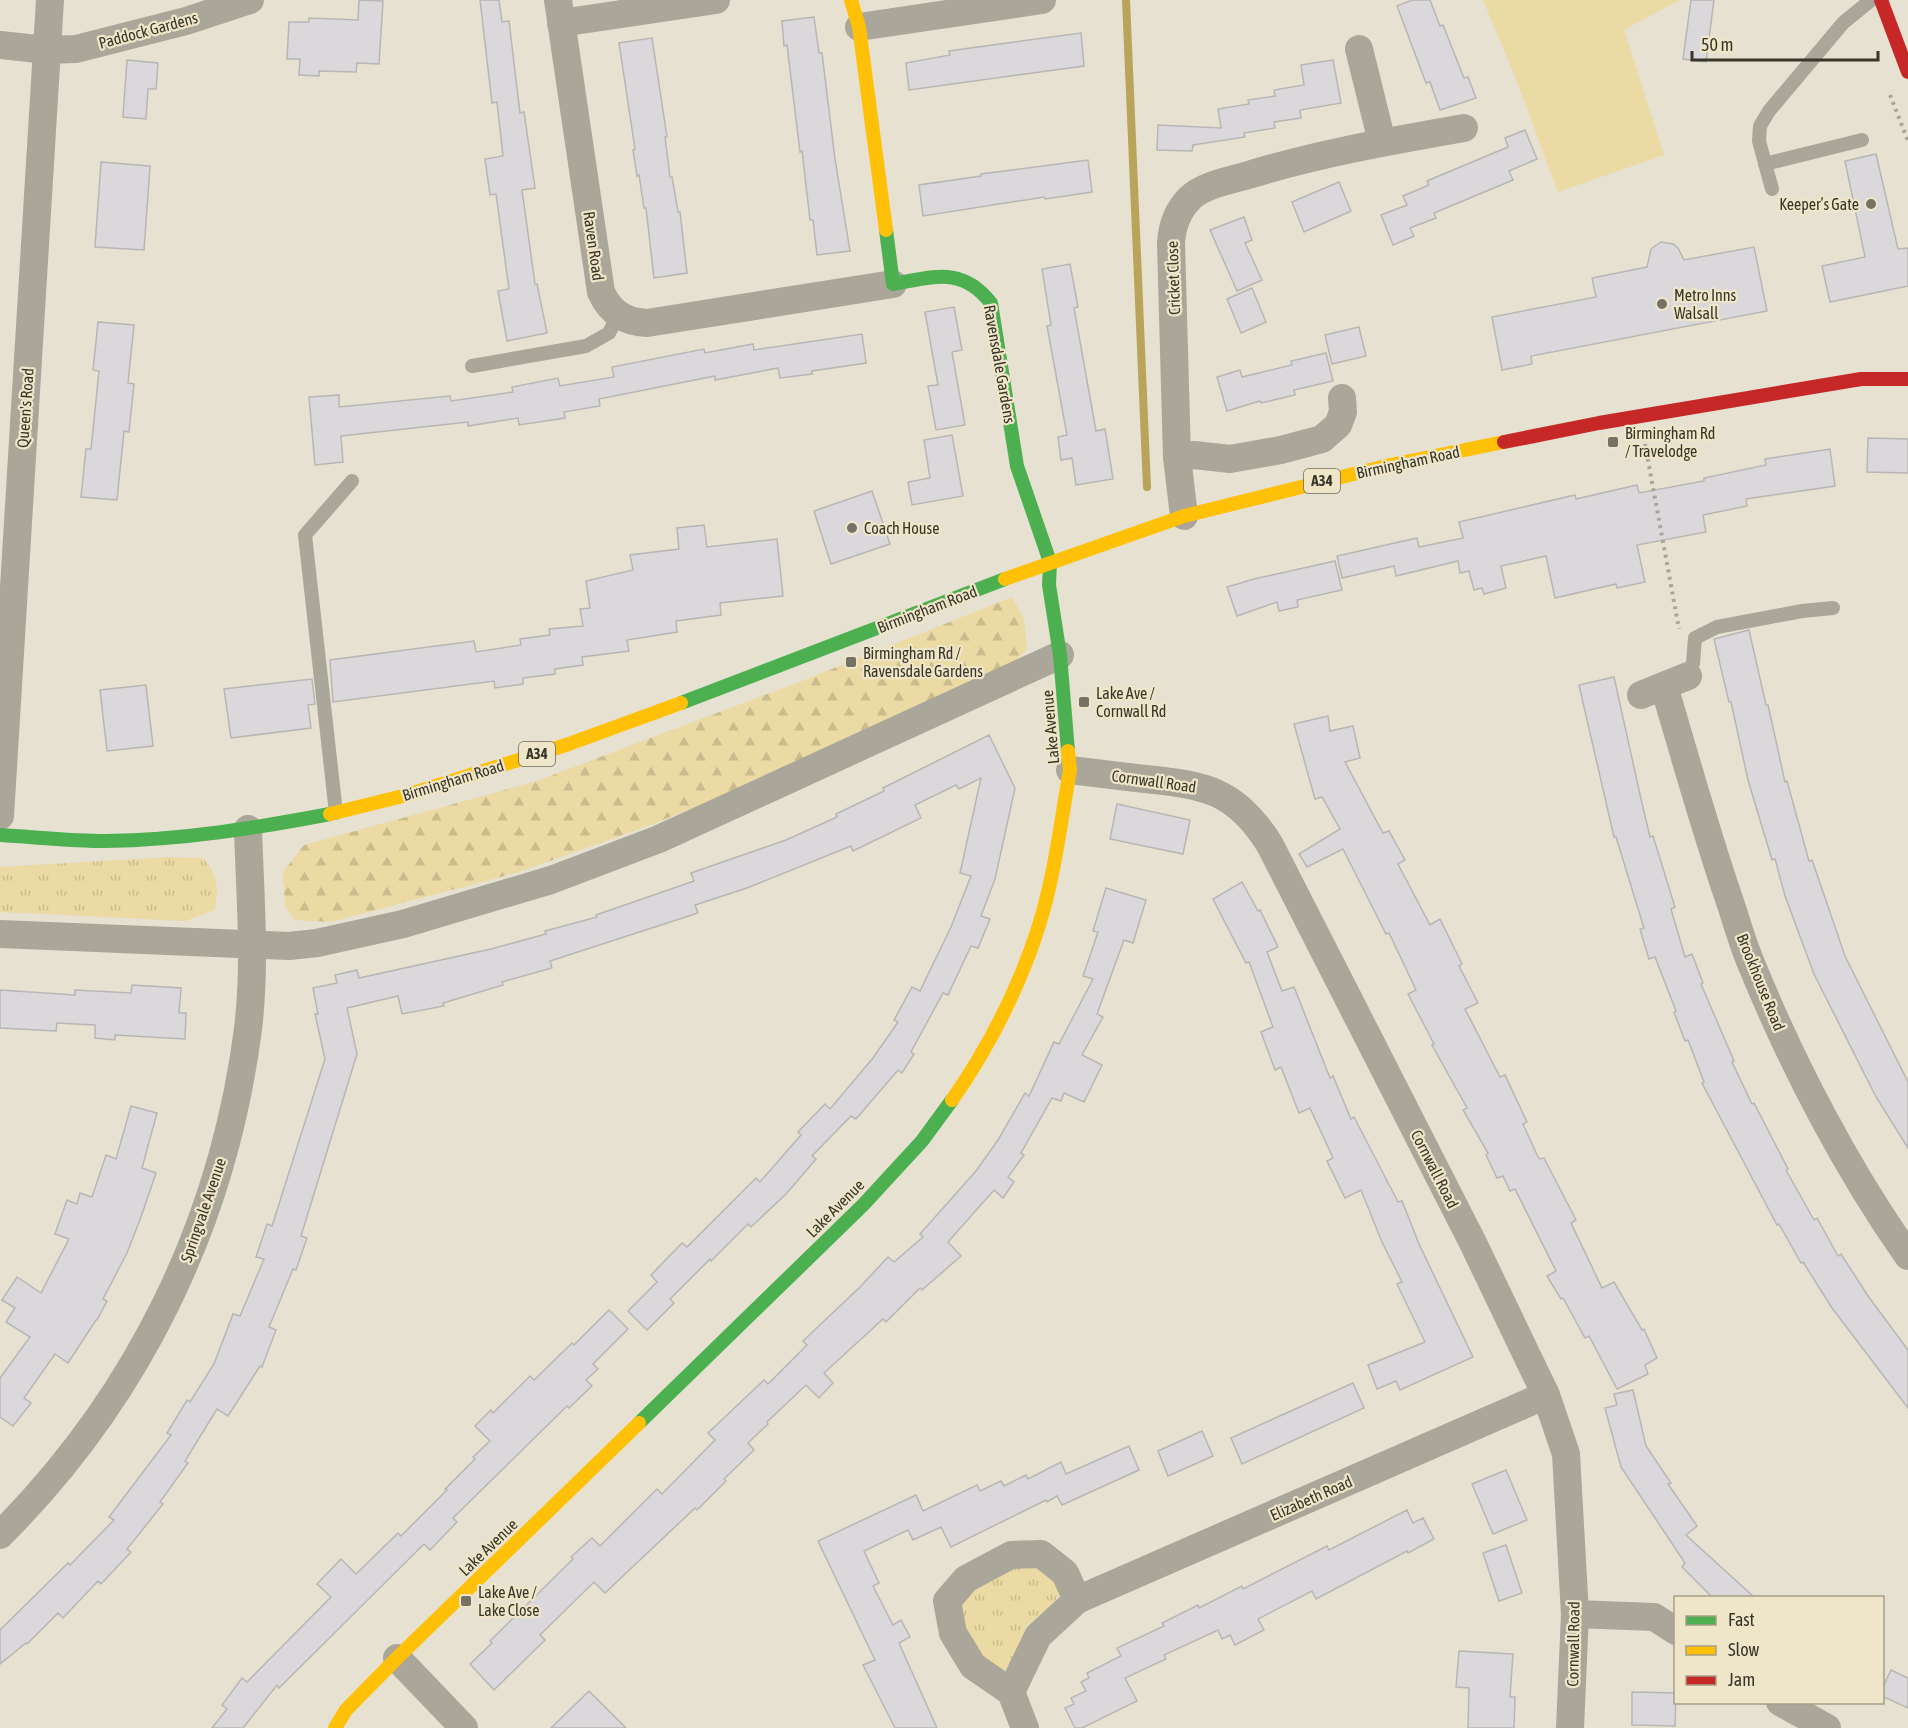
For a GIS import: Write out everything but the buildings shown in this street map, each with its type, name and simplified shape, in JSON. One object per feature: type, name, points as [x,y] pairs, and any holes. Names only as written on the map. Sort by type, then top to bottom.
[{"type":"main road","points":[[1881,0],[1908,72]]},
{"type":"main road","points":[[855,13],[893,284]]},
{"type":"main road","name":"Ravensdale Gardens","points":[[893,284],[948,276],[959,277],[978,286],[991,303],[1017,466],[1050,562]]},
{"type":"main road","name":"Birmingham Road","points":[[0,835],[105,841],[184,837],[248,829],[336,813],[407,795],[566,745],[1050,562],[1184,516],[1390,465],[1640,416],[1861,379],[1899,366]]},
{"type":"main road","name":"Birmingham Road","points":[[1861,379],[1908,379]]},
{"type":"main road","name":"Lake Avenue","points":[[335,1728],[346,1710],[397,1658],[863,1205],[922,1141],[969,1076],[989,1042],[1024,968],[1049,888],[1070,770],[1060,655],[1049,585],[1050,562]]},
{"type":"street","name":"Queen's Road","points":[[0,816],[50,0]]},
{"type":"street","name":"Paddock Gardens","points":[[0,45],[47,50],[76,49],[186,21],[249,0]]},
{"type":"street","points":[[560,11],[716,0]]},
{"type":"street","points":[[855,13],[1042,0]]},
{"type":"street","name":"Raven Road","points":[[560,11],[600,292],[618,315]]},
{"type":"street","points":[[1359,49],[1382,142]]},
{"type":"street","name":"Cricket Close","points":[[1184,516],[1177,457],[1171,243],[1175,219],[1181,209],[1191,197],[1204,189],[1280,165],[1382,142],[1464,128]]},
{"type":"street","points":[[618,315],[637,323],[647,323],[893,284]]},
{"type":"street","points":[[1177,457],[1194,455],[1230,459],[1281,450],[1322,439],[1338,425],[1343,412],[1342,398]]},
{"type":"street","points":[[0,934],[289,946],[317,943],[403,924],[551,880],[659,839],[1060,655]]},
{"type":"street","name":"Brookhouse Road","points":[[1665,686],[1707,833],[1752,967],[1828,1124],[1878,1214],[1908,1256]]},
{"type":"street","name":"Cornwall Road","points":[[1070,770],[1191,784],[1229,800],[1259,828],[1325,952],[1456,1210],[1546,1395],[1566,1454],[1575,1614],[1570,1728]]},
{"type":"street","name":"Springvale Avenue","points":[[0,1534],[57,1473],[119,1390],[170,1299],[190,1251],[214,1182],[234,1101],[248,1028],[252,945],[248,829]]},
{"type":"street","name":"Elizabeth Road","points":[[1011,1692],[1038,1636],[1077,1600],[1546,1395]]},
{"type":"street","points":[[1025,1728],[1011,1692],[973,1666],[953,1633],[947,1601],[966,1579],[1011,1555],[1041,1554],[1065,1574],[1077,1600]]},
{"type":"street","points":[[1575,1614],[1654,1617],[1674,1630]]},
{"type":"street","points":[[397,1658],[464,1728]]},
{"type":"street","points":[[1784,1704],[1827,1728]]},
{"type":"lane","points":[[1772,189],[1759,141],[1760,126],[1768,111],[1843,23],[1871,0]]},
{"type":"lane","points":[[1765,164],[1863,140]]},
{"type":"lane","points":[[472,366],[586,346],[609,333],[618,315]]},
{"type":"lane","points":[[336,813],[305,535],[352,481]]},
{"type":"lane","points":[[1665,686],[1693,663],[1695,638],[1717,627],[1802,611],[1833,608]]},
{"type":"path","points":[[1640,416],[1680,630]]},
{"type":"green space","points":[[1483,0],[1680,0],[1624,30],[1664,155],[1558,192],[1516,79]]},
{"type":"green space","points":[[1012,597],[1024,619],[1027,649],[1010,667],[773,777],[640,829],[516,873],[331,922],[295,920],[285,906],[283,872],[304,845],[534,782],[802,681]]},
{"type":"green space","points":[[170,857],[203,858],[215,876],[217,894],[215,910],[185,921],[0,912],[0,867]]},
{"type":"green space","points":[[1023,1563],[1053,1570],[1059,1594],[1052,1606],[1026,1626],[1017,1656],[1006,1669],[996,1672],[976,1661],[961,1616],[963,1595]]},
{"type":"waterway","points":[[1126,0],[1147,487]]},
{"type":"traffic: fast","points":[[886,230],[893,284],[934,277],[958,279],[969,283],[991,303],[1017,466],[1050,562],[1049,585],[1060,655],[1068,751]]},
{"type":"traffic: fast","points":[[681,703],[1005,579]]},
{"type":"traffic: fast","points":[[0,835],[106,841],[134,840],[219,832],[330,814]]},
{"type":"traffic: fast","points":[[639,1423],[863,1205],[922,1141],[952,1100]]},
{"type":"traffic: slow","points":[[851,0],[859,27],[886,230]]},
{"type":"traffic: slow","points":[[1005,579],[1184,516],[1390,465],[1504,442]]},
{"type":"traffic: slow","points":[[330,814],[407,795],[566,745],[681,703]]},
{"type":"traffic: slow","points":[[952,1100],[983,1051],[1011,998],[1033,943],[1055,859],[1070,770],[1068,751]]},
{"type":"traffic: slow","points":[[335,1728],[346,1710],[397,1658],[639,1423]]},
{"type":"traffic: jam","points":[[1881,0],[1908,72]]},
{"type":"traffic: jam","points":[[1504,442],[1599,423],[1861,379],[1908,379]]},
{"type":"place","name":"Keeper’s Gate","points":[[1871,204]]},
{"type":"place","name":"Metro Inns Walsall","points":[[1662,304]]},
{"type":"place","name":"Birmingham Rd / Travelodge","points":[[1613,442]]},
{"type":"place","name":"Coach House","points":[[852,528]]},
{"type":"place","name":"Birmingham Rd / Ravensdale Gardens","points":[[851,662]]},
{"type":"place","name":"Lake Ave / Cornwall Rd","points":[[1084,702]]},
{"type":"place","name":"Lake Ave / Lake Close","points":[[466,1601]]}]
